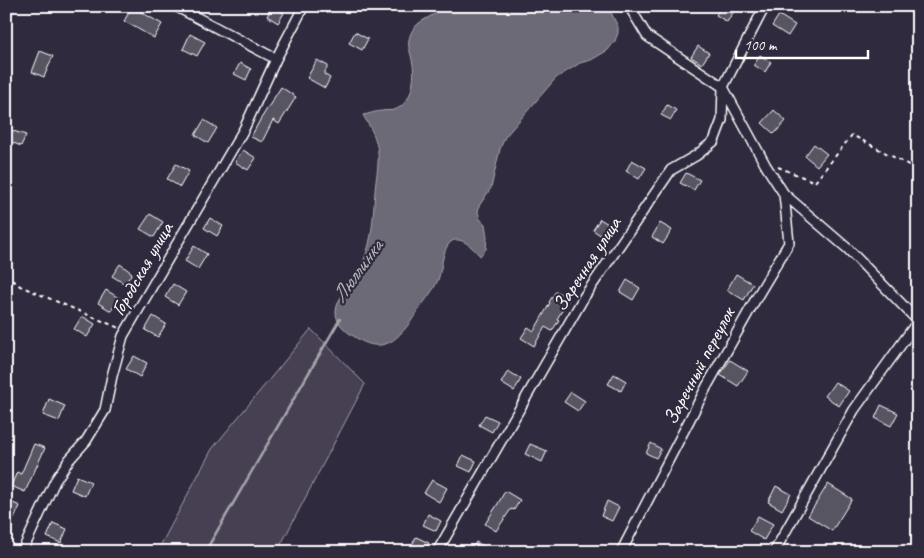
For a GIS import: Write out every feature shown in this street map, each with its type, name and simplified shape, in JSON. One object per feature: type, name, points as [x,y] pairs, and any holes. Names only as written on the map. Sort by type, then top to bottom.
[{"type":"street","points":[[6,15],[9,6]]},
{"type":"street","points":[[175,6],[276,59]]},
{"type":"street","name":"Городская улица","points":[[22,552],[55,480],[86,441],[105,410],[123,336],[244,129],[276,59],[304,6]]},
{"type":"street","points":[[630,6],[647,36],[722,87],[784,194],[848,249],[918,321],[854,410],[774,552]]},
{"type":"street","name":"Заречная улица","points":[[437,552],[584,297],[672,170],[697,155],[714,141],[722,120],[722,87],[764,6]]},
{"type":"street","name":"Заречный переулок","points":[[621,552],[712,378],[789,243],[784,194]]},
{"type":"path","points":[[764,162],[815,182],[852,135],[918,170]]},
{"type":"path","points":[[6,275],[20,286],[126,331]]},
{"type":"shaded area","points":[[443,6],[608,6],[618,27],[618,33],[608,50],[591,60],[580,63],[556,78],[505,137],[500,149],[491,188],[479,206],[480,219],[485,224],[486,249],[480,256],[464,242],[460,240],[452,241],[444,253],[436,284],[407,326],[393,340],[385,344],[366,343],[348,332],[339,323],[336,315],[340,299],[362,265],[369,245],[372,227],[378,154],[374,135],[363,115],[377,111],[394,110],[405,102],[412,89],[414,74],[409,44],[411,33],[421,21]]},
{"type":"shaded area","points":[[311,329],[365,384],[277,552],[157,552],[212,449]]},
{"type":"building","points":[[722,6],[726,6],[734,11],[727,22],[716,15]]},
{"type":"building","points":[[132,7],[162,24],[154,38],[124,21]]},
{"type":"building","points":[[272,7],[284,13],[278,23],[267,16]]},
{"type":"building","points":[[779,15],[795,25],[788,36],[772,26]]},
{"type":"building","points":[[355,32],[368,39],[362,50],[349,43]]},
{"type":"building","points":[[190,34],[205,42],[197,56],[183,49]]},
{"type":"building","points":[[698,46],[709,53],[702,64],[691,57]]},
{"type":"building","points":[[40,51],[53,56],[44,77],[32,72]]},
{"type":"building","points":[[760,55],[771,62],[765,72],[754,65]]},
{"type":"building","points":[[317,60],[328,66],[324,74],[330,78],[325,88],[307,78]]},
{"type":"building","points":[[240,63],[251,69],[246,80],[234,74]]},
{"type":"building","points":[[281,87],[296,97],[279,124],[273,120],[262,142],[251,137],[260,120]]},
{"type":"building","points":[[667,105],[676,110],[671,120],[661,115]]},
{"type":"building","points":[[774,110],[786,121],[774,134],[762,123]]},
{"type":"building","points":[[204,120],[217,128],[208,143],[195,135]]},
{"type":"building","points":[[10,130],[26,135],[21,146],[6,140]]},
{"type":"building","points":[[814,144],[827,154],[817,166],[805,156]]},
{"type":"building","points":[[243,150],[256,158],[248,170],[235,162]]},
{"type":"building","points":[[632,160],[646,168],[639,179],[626,171]]},
{"type":"building","points":[[176,164],[189,171],[180,187],[167,179]]},
{"type":"building","points":[[686,173],[700,180],[694,190],[680,183]]},
{"type":"building","points":[[150,214],[163,222],[154,237],[140,229]]},
{"type":"building","points":[[210,218],[223,226],[217,236],[204,228]]},
{"type":"building","points":[[600,219],[613,227],[606,239],[593,230]]},
{"type":"building","points":[[660,223],[672,230],[663,244],[652,237]]},
{"type":"building","points":[[194,246],[207,254],[198,269],[185,261]]},
{"type":"building","points":[[120,264],[132,273],[125,284],[112,276]]},
{"type":"building","points":[[736,274],[753,284],[744,300],[727,290]]},
{"type":"building","points":[[627,280],[640,288],[633,300],[620,292]]},
{"type":"building","points":[[173,284],[186,292],[178,305],[165,297]]},
{"type":"building","points":[[106,290],[119,298],[111,311],[98,303]]},
{"type":"building","points":[[556,291],[569,299],[552,331],[545,327],[534,346],[521,338],[528,327],[534,331]]},
{"type":"building","points":[[82,316],[95,324],[87,337],[74,329]]},
{"type":"building","points":[[153,316],[166,324],[158,337],[145,330]]},
{"type":"building","points":[[134,356],[147,363],[140,377],[126,369]]},
{"type":"building","points":[[730,360],[748,371],[738,386],[720,375]]},
{"type":"building","points":[[508,371],[521,379],[514,391],[501,383]]},
{"type":"building","points":[[614,374],[626,381],[621,391],[608,384]]},
{"type":"building","points":[[835,382],[849,391],[839,406],[825,396]]},
{"type":"building","points":[[571,392],[585,401],[578,411],[564,402]]},
{"type":"building","points":[[49,399],[65,406],[59,421],[43,415]]},
{"type":"building","points":[[881,405],[898,413],[891,426],[875,418]]},
{"type":"building","points":[[485,415],[498,421],[492,432],[479,425]]},
{"type":"building","points":[[651,443],[661,449],[656,458],[646,453]]},
{"type":"building","points":[[34,444],[45,448],[25,492],[11,486],[17,472],[21,474]]},
{"type":"building","points":[[530,444],[547,451],[542,462],[525,454]]},
{"type":"building","points":[[463,455],[476,461],[471,472],[458,466]]},
{"type":"building","points":[[77,476],[91,482],[85,496],[71,490]]},
{"type":"building","points":[[432,480],[447,488],[439,502],[424,493]]},
{"type":"building","points":[[828,484],[852,499],[832,531],[808,516]]},
{"type":"building","points":[[776,486],[791,494],[782,510],[768,502]]},
{"type":"building","points":[[505,491],[520,500],[514,510],[511,509],[496,531],[485,524]]},
{"type":"building","points":[[6,500],[20,506],[14,519],[6,516]]},
{"type":"building","points":[[607,501],[619,507],[612,521],[601,516]]},
{"type":"building","points":[[428,514],[441,521],[436,531],[423,525]]},
{"type":"building","points":[[758,516],[773,524],[764,540],[749,531]]},
{"type":"building","points":[[53,523],[67,529],[61,543],[47,537]]},
{"type":"building","points":[[416,537],[429,543],[425,552],[420,552],[411,547]]},
{"type":"building","points":[[476,542],[495,552],[477,552],[472,550]]},
{"type":"waterway","name":"Люллинка","points":[[205,552],[340,319]]}]
